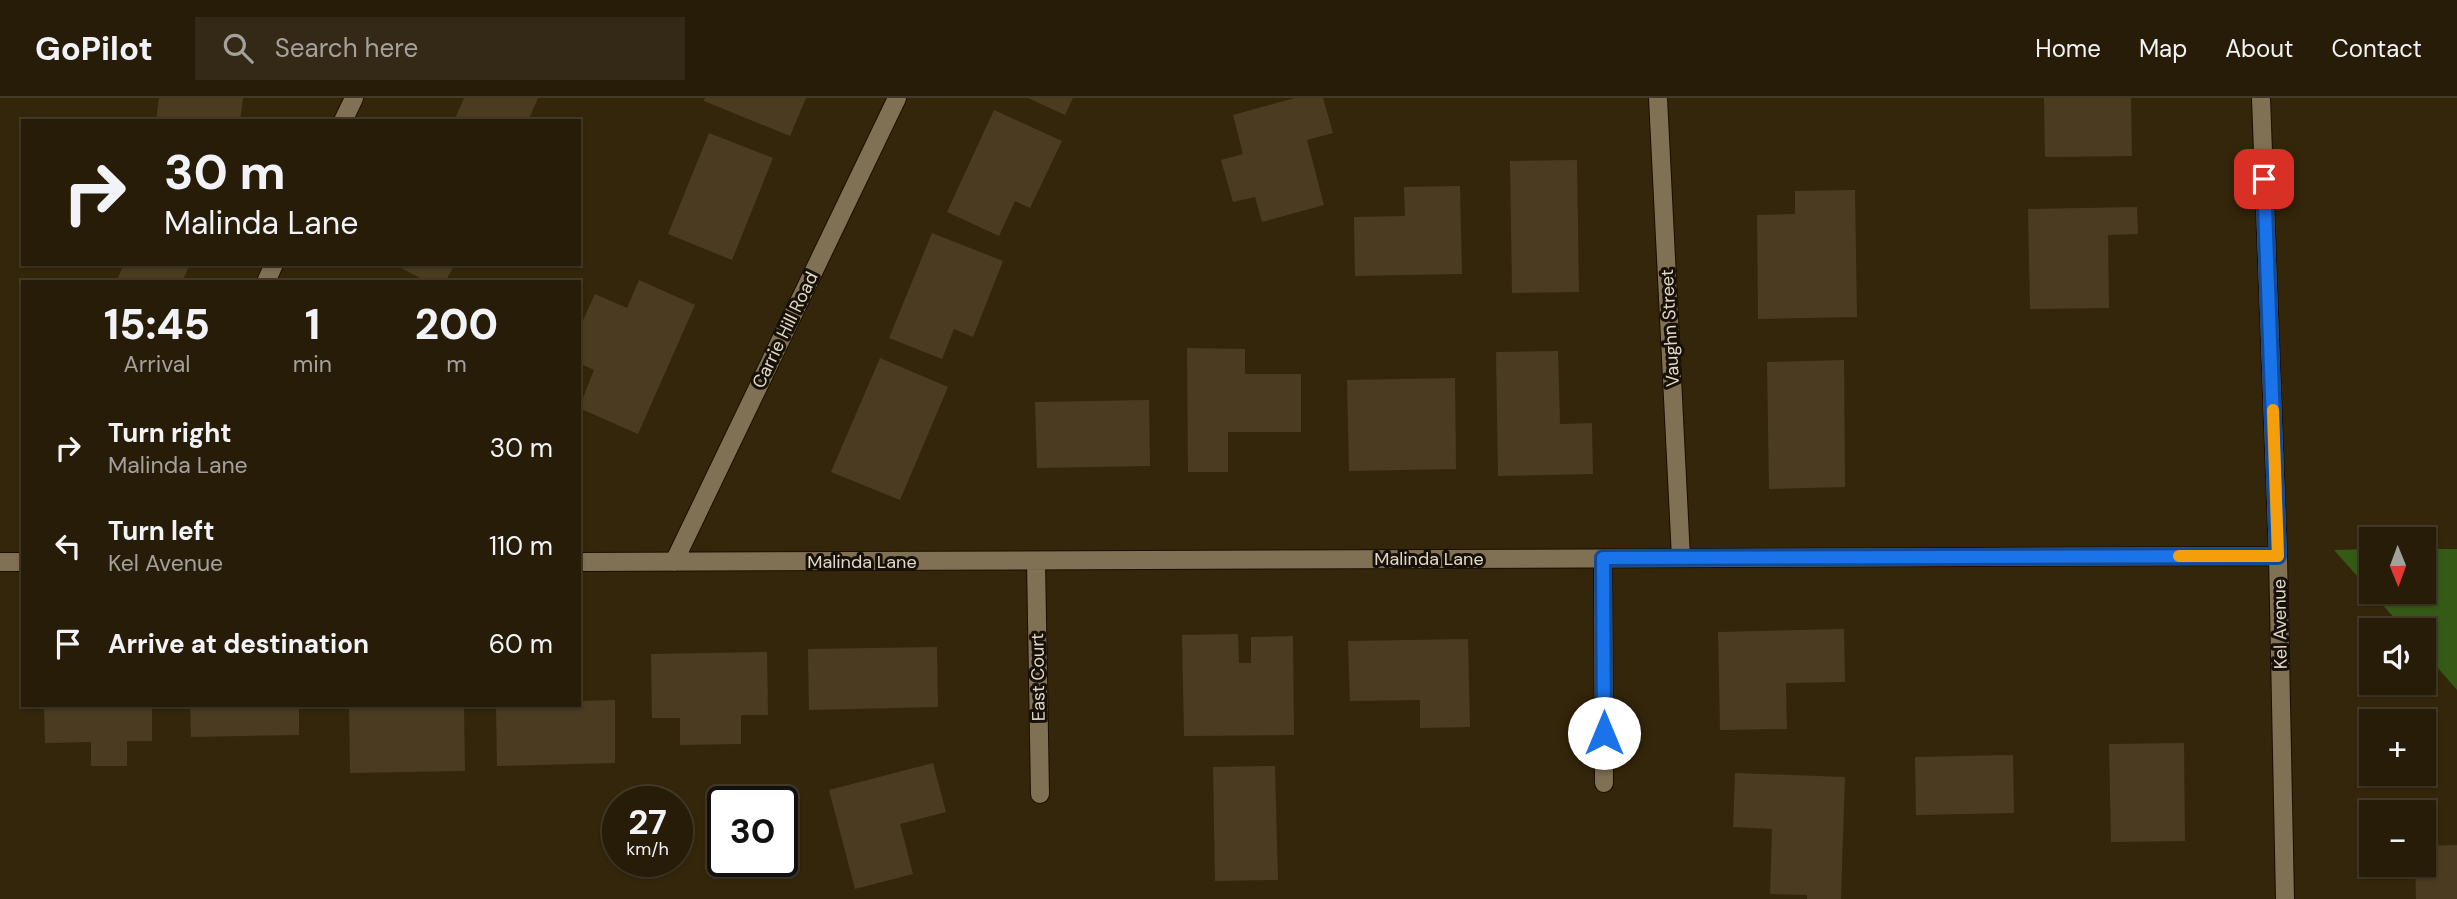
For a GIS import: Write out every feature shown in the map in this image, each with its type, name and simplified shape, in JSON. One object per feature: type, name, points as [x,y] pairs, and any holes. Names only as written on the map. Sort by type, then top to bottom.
[{"type":"street","points":[[344,119],[354,98]]},
{"type":"street","name":"Carrie Hill Road","points":[[674,562],[897,98]]},
{"type":"street","name":"Vaughn Street","points":[[1658,98],[1681,558]]},
{"type":"street","name":"Kel Avenue","points":[[2261,98],[2278,556],[2285,899]]},
{"type":"street","name":"Malinda Lane","points":[[581,562],[2278,556]]},
{"type":"street","points":[[1603,558],[1604,783]]},
{"type":"street","name":"East Court","points":[[1036,561],[1041,793]]},
{"type":"street","points":[[0,562],[21,562]]},
{"type":"green space","points":[[2359,549],[2359,578],[2334,550]]},
{"type":"green space","points":[[2436,549],[2457,549],[2457,690],[2436,666],[2436,618],[2394,618],[2382,604],[2436,604]]},
{"type":"building","points":[[159,98],[243,98],[240,119],[156,119]]},
{"type":"building","points":[[464,98],[538,98],[529,119],[455,119]]},
{"type":"building","points":[[705,98],[806,98],[790,136],[704,101]]},
{"type":"building","points":[[1028,98],[1073,98],[1065,115]]},
{"type":"building","points":[[1295,98],[1323,98],[1333,133],[1307,140],[1324,205],[1262,222],[1255,197],[1233,202],[1221,160],[1243,154],[1233,115]]},
{"type":"building","points":[[2044,98],[2131,98],[2132,156],[2045,157]]},
{"type":"building","points":[[994,110],[1062,141],[1030,208],[1015,201],[999,236],[947,212]]},
{"type":"building","points":[[709,133],[773,158],[732,260],[668,234]]},
{"type":"building","points":[[1577,160],[1579,292],[1512,293],[1510,161]]},
{"type":"building","points":[[1460,186],[1462,274],[1355,276],[1354,217],[1405,216],[1404,187]]},
{"type":"building","points":[[1855,190],[1857,317],[1758,319],[1757,215],[1795,214],[1795,191]]},
{"type":"building","points":[[2137,207],[2138,234],[2108,235],[2109,308],[2030,309],[2028,209]]},
{"type":"building","points":[[932,233],[1003,261],[973,337],[954,329],[942,359],[889,338]]},
{"type":"building","points":[[123,266],[189,266],[183,280],[117,280]]},
{"type":"building","points":[[397,266],[454,266],[446,280],[424,280]]},
{"type":"building","points":[[639,280],[695,305],[638,434],[581,409],[594,370],[581,364],[581,325],[595,294],[627,308]]},
{"type":"building","points":[[1187,348],[1245,349],[1245,374],[1301,374],[1301,432],[1228,432],[1228,472],[1188,472]]},
{"type":"building","points":[[1558,351],[1560,424],[1592,423],[1593,474],[1498,476],[1496,352]]},
{"type":"building","points":[[880,358],[948,387],[900,500],[831,472]]},
{"type":"building","points":[[1844,360],[1845,487],[1769,489],[1767,362]]},
{"type":"building","points":[[1455,378],[1456,469],[1349,471],[1347,380]]},
{"type":"building","points":[[1149,400],[1150,466],[1037,468],[1035,402]]},
{"type":"building","points":[[1844,629],[1845,682],[1786,683],[1787,729],[1720,730],[1718,632]]},
{"type":"building","points":[[1238,634],[1239,663],[1251,663],[1251,637],[1293,636],[1294,735],[1184,736],[1182,635]]},
{"type":"building","points":[[1468,639],[1470,727],[1420,728],[1420,700],[1350,701],[1348,641]]},
{"type":"building","points":[[937,647],[938,707],[809,710],[808,649]]},
{"type":"building","points":[[767,652],[768,715],[741,715],[741,744],[680,745],[680,718],[652,718],[651,654]]},
{"type":"building","points":[[615,700],[615,763],[497,766],[496,707],[581,707],[581,701]]},
{"type":"building","points":[[44,707],[152,707],[152,741],[127,741],[127,766],[91,766],[91,742],[45,743]]},
{"type":"building","points":[[190,707],[299,707],[299,735],[191,737]]},
{"type":"building","points":[[349,707],[464,707],[465,771],[350,773]]},
{"type":"building","points":[[2184,743],[2185,841],[2111,842],[2109,744]]},
{"type":"building","points":[[2013,755],[2014,813],[1916,815],[1915,757]]},
{"type":"building","points":[[933,763],[946,812],[900,824],[913,874],[855,889],[829,790]]},
{"type":"building","points":[[1275,766],[1278,880],[1215,881],[1213,767]]},
{"type":"building","points":[[1735,773],[1845,777],[1841,899],[1807,899],[1807,895],[1770,894],[1772,829],[1733,827]]},
{"type":"building","points":[[2457,845],[2457,899],[2416,899],[2415,877],[2436,877],[2436,846]]},
{"type":"slow traffic","points":[[2179,556],[2278,556],[2273,410]]},
{"type":"route","points":[[1604,733],[1603,558],[2278,556],[2264,179]]}]
